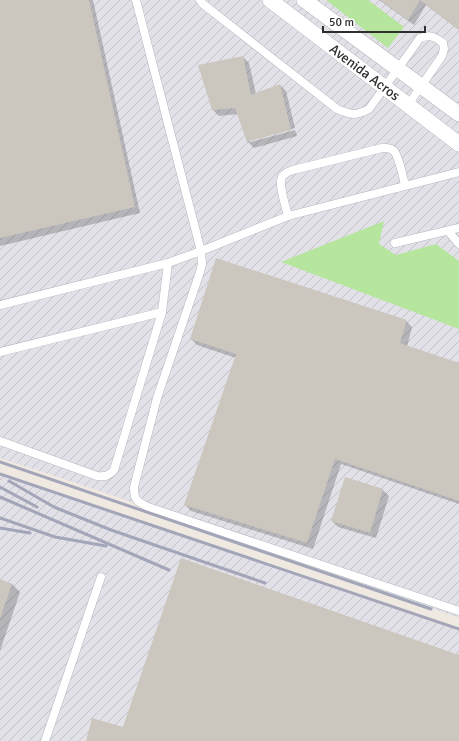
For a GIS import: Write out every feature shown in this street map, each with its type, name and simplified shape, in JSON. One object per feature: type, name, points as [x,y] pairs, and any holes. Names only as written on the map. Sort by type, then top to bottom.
[{"type":"street","name":"Avenida Acros","points":[[270,0],[459,144]]},
{"type":"street","name":"Avenida Acros","points":[[304,0],[459,114]]},
{"type":"lane","points":[[136,0],[201,251],[202,264],[156,398],[134,487],[134,496],[138,502],[148,507],[459,611]]},
{"type":"lane","points":[[200,0],[202,4],[337,109],[349,114],[360,114],[369,109],[420,38],[433,36],[443,43],[444,49],[442,56],[422,87],[408,105]]},
{"type":"lane","points":[[288,216],[281,183],[282,177],[292,170],[382,148],[389,148],[394,151],[405,185]]},
{"type":"lane","points":[[0,305],[168,262],[201,251],[288,216],[459,172]]},
{"type":"lane","points":[[395,243],[459,228]]},
{"type":"lane","points":[[448,231],[459,244]]},
{"type":"lane","points":[[0,441],[97,476],[105,477],[110,475],[114,470],[159,324],[162,312],[168,262]]},
{"type":"lane","points":[[0,352],[162,312]]},
{"type":"lane","points":[[45,741],[101,577]]},
{"type":"shaded area","points":[[0,0],[459,0],[459,618],[106,493],[0,458]]},
{"type":"shaded area","points":[[0,474],[459,631],[459,741],[0,741]]},
{"type":"green space","points":[[326,0],[368,0],[404,27],[388,48]]},
{"type":"green space","points":[[384,221],[379,244],[396,255],[436,244],[459,261],[459,329],[281,262]]},
{"type":"building","points":[[0,0],[89,0],[135,207],[0,238]]},
{"type":"building","points":[[380,0],[420,0],[408,20]]},
{"type":"building","points":[[420,0],[459,0],[459,30]]},
{"type":"building","points":[[243,56],[251,95],[280,84],[291,130],[247,142],[235,108],[212,110],[198,65]]},
{"type":"building","points":[[216,258],[407,320],[400,343],[459,363],[459,501],[335,459],[307,543],[184,505],[236,354],[190,339]]},
{"type":"building","points":[[345,477],[383,489],[370,533],[331,521]]},
{"type":"building","points":[[181,558],[459,655],[459,741],[86,741],[92,718],[123,727]]},
{"type":"building","points":[[0,579],[12,584],[0,619]]},
{"type":"railway","points":[[0,462],[431,609]]},
{"type":"railway","points":[[0,474],[459,629]]},
{"type":"railway","points":[[9,481],[54,507],[111,530],[265,583]]},
{"type":"railway","points":[[0,487],[37,507]]},
{"type":"railway","points":[[0,497],[169,570]]},
{"type":"railway","points":[[0,518],[55,537],[106,546]]},
{"type":"railway","points":[[0,528],[30,533]]}]
